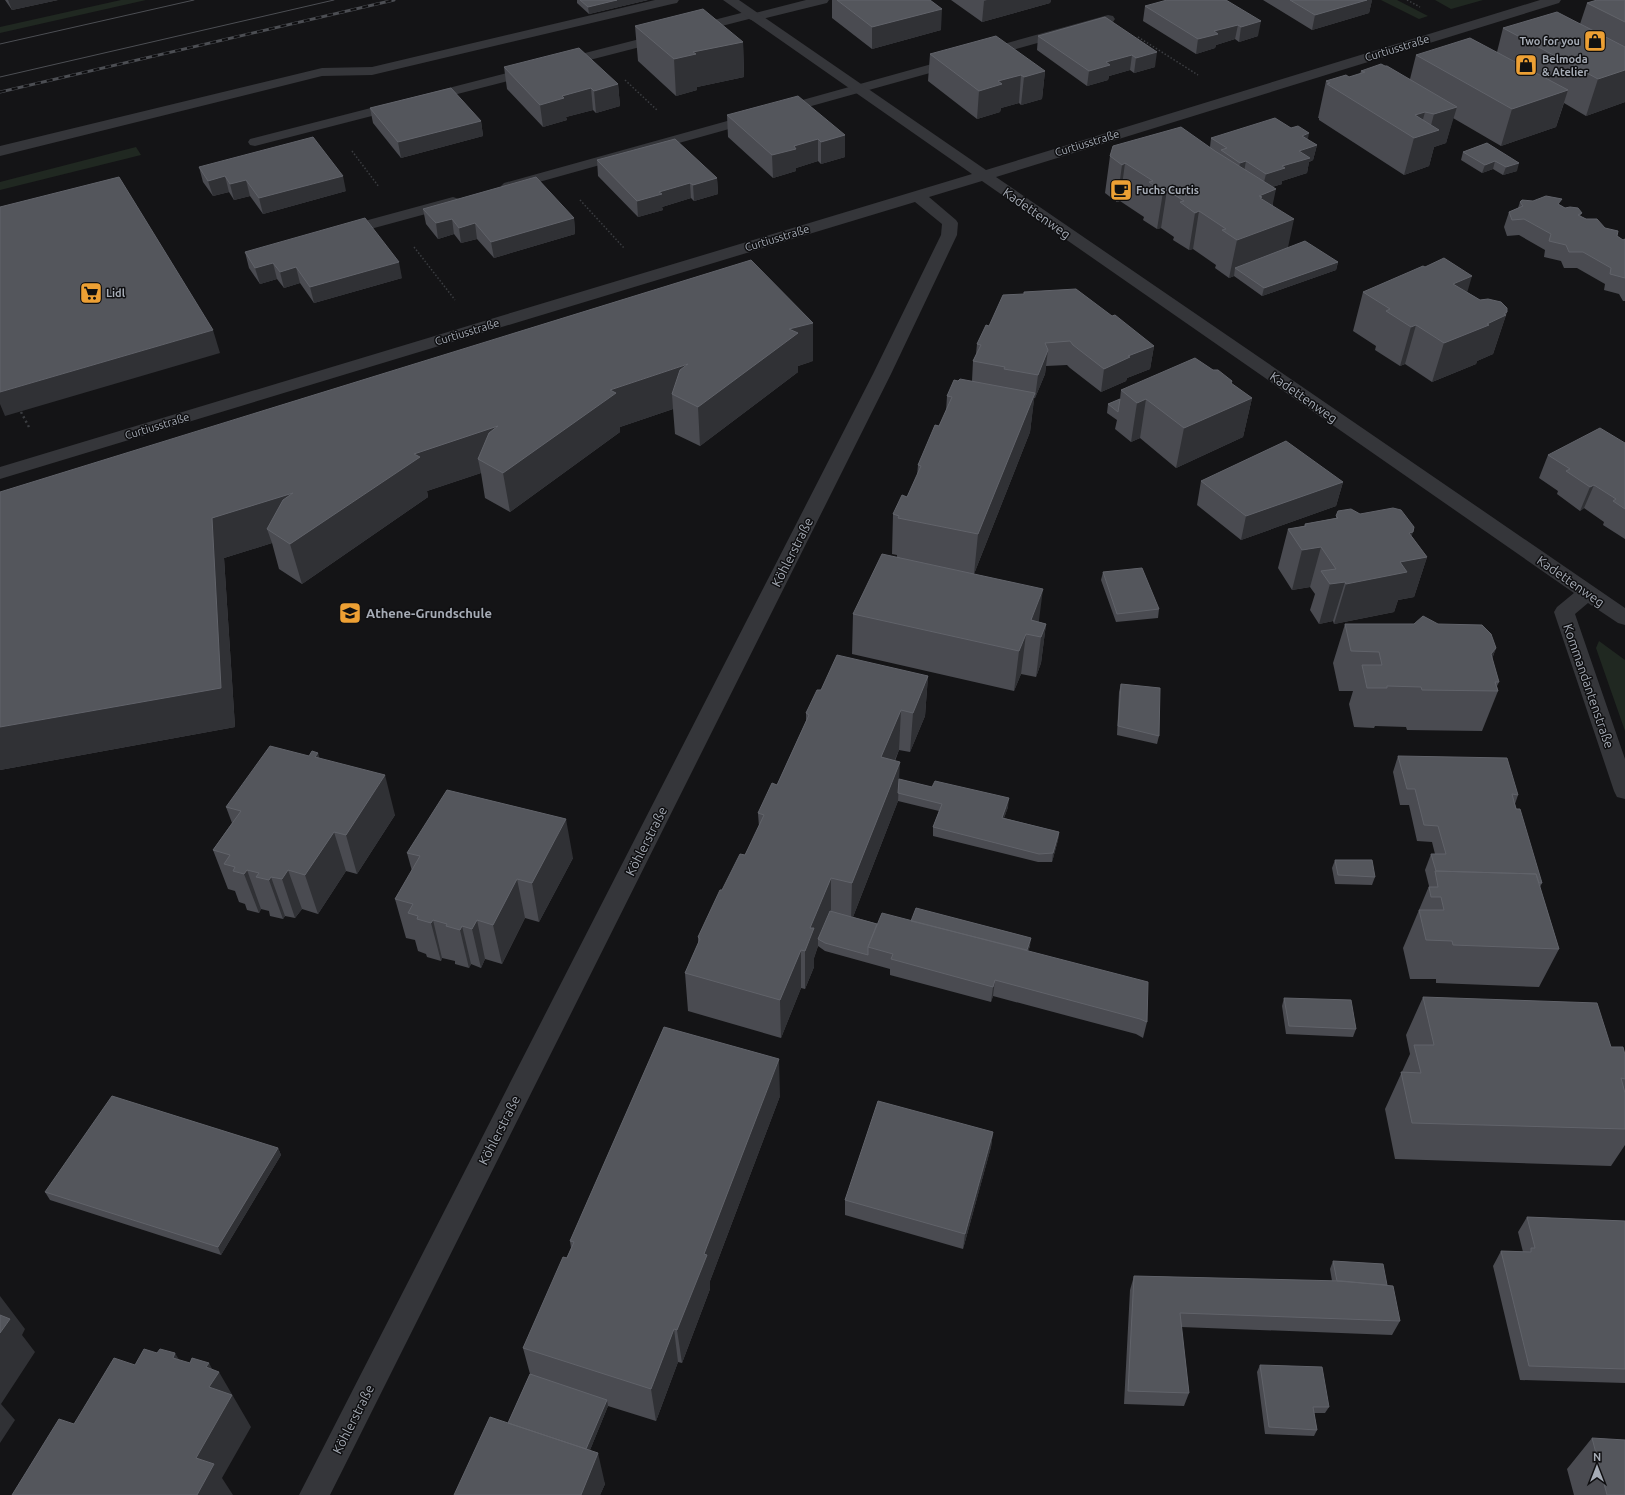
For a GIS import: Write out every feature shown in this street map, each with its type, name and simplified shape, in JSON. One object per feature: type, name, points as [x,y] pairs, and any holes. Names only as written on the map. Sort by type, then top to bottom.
[{"type":"street","points":[[0,151],[322,72],[372,71],[672,0]]},
{"type":"street","name":"Kadettenweg","points":[[730,0],[858,90],[1625,618]]},
{"type":"street","points":[[255,142],[598,54],[822,0]]},
{"type":"street","name":"Curtiusstraße","points":[[0,473],[983,176],[1554,0]]},
{"type":"street","points":[[494,190],[858,90],[1108,19]]},
{"type":"street","name":"Köhlerstraße","points":[[314,1495],[882,374],[949,235],[950,223],[937,210],[917,196]]},
{"type":"street","points":[[328,236],[464,199]]},
{"type":"street","name":"Kommandantenstraße","points":[[1588,592],[1564,612],[1625,790]]},
{"type":"path","points":[[1108,19],[1201,77]]},
{"type":"path","points":[[598,54],[686,137]]},
{"type":"path","points":[[329,123],[459,304]]},
{"type":"path","points":[[556,173],[624,248]]},
{"type":"path","points":[[21,412],[32,433]]},
{"type":"shaded area","points":[[121,0],[146,0],[0,33],[0,27]]},
{"type":"shaded area","points":[[1381,0],[1397,0],[1428,16],[1419,19]]},
{"type":"shaded area","points":[[1435,0],[1483,0],[1451,9]]},
{"type":"shaded area","points":[[136,147],[141,155],[0,190],[0,182]]},
{"type":"shaded area","points":[[1599,641],[1625,660],[1625,731],[1596,648]]},
{"type":"building","points":[[580,0],[617,0],[588,7]]},
{"type":"building","points":[[837,0],[930,0],[942,9],[872,27]]},
{"type":"building","points":[[1167,0],[1226,0],[1261,21],[1241,27],[1238,25],[1214,31],[1218,34],[1198,39],[1145,6]]},
{"type":"building","points":[[1290,0],[1367,0],[1315,15]]},
{"type":"building","points":[[1597,0],[1625,0],[1625,22],[1587,3]]},
{"type":"building","points":[[703,9],[743,42],[693,52],[696,54],[674,59],[635,26]]},
{"type":"building","points":[[1557,12],[1625,47],[1625,70],[1598,79],[1503,28]]},
{"type":"building","points":[[1105,17],[1157,52],[1136,58],[1132,55],[1106,62],[1110,65],[1089,71],[1038,36]]},
{"type":"building","points":[[996,36],[1045,71],[1024,77],[1021,75],[998,81],[1002,84],[979,91],[930,54]]},
{"type":"building","points":[[1470,38],[1568,90],[1512,109],[1416,55]]},
{"type":"building","points":[[579,48],[618,84],[594,91],[591,88],[562,96],[564,98],[540,105],[504,67]]},
{"type":"building","points":[[1381,64],[1387,66],[1457,107],[1434,114],[1425,112],[1415,115],[1439,130],[1414,138],[1327,84],[1330,83],[1326,81],[1346,75],[1349,77],[1365,72],[1361,71]]},
{"type":"building","points":[[451,88],[481,121],[398,142],[370,108]]},
{"type":"building","points":[[798,96],[845,135],[821,142],[818,139],[794,146],[796,149],[772,155],[727,115]]},
{"type":"building","points":[[1275,118],[1291,128],[1298,126],[1309,133],[1302,136],[1317,145],[1299,151],[1310,158],[1282,166],[1285,168],[1266,174],[1246,161],[1240,163],[1221,150],[1227,148],[1211,138]]},
{"type":"building","points":[[1181,127],[1215,151],[1276,189],[1259,196],[1294,219],[1237,240],[1222,230],[1226,229],[1199,211],[1195,213],[1180,202],[1184,201],[1167,190],[1163,192],[1149,182],[1153,181],[1125,163],[1122,165],[1110,156],[1113,146]]},
{"type":"building","points":[[313,137],[343,176],[259,198],[246,180],[230,184],[225,176],[208,181],[199,167]]},
{"type":"building","points":[[675,139],[717,178],[693,185],[690,183],[659,192],[662,194],[637,201],[597,160]]},
{"type":"building","points":[[1487,143],[1519,163],[1506,167],[1495,161],[1485,165],[1463,152]]},
{"type":"building","name":"Lidl","points":[[119,177],[213,330],[0,392],[0,207]]},
{"type":"building","points":[[536,177],[574,218],[491,242],[475,223],[459,228],[452,219],[436,223],[423,209]]},
{"type":"building","points":[[1546,196],[1562,199],[1558,204],[1565,208],[1578,208],[1582,213],[1578,215],[1586,219],[1597,219],[1605,228],[1618,231],[1617,236],[1623,240],[1625,239],[1625,278],[1610,274],[1611,268],[1583,252],[1569,252],[1566,245],[1549,241],[1551,234],[1524,219],[1512,220],[1509,212],[1523,206],[1520,202],[1522,200],[1533,201]]},
{"type":"building","points":[[365,218],[399,262],[310,287],[296,267],[280,272],[273,263],[255,268],[245,252]]},
{"type":"building","points":[[1305,241],[1338,262],[1264,288],[1235,268]]},
{"type":"building","points":[[1444,258],[1472,276],[1453,284],[1480,300],[1488,299],[1501,302],[1507,308],[1507,312],[1504,314],[1506,315],[1487,324],[1489,325],[1444,343],[1416,325],[1411,327],[1386,311],[1390,309],[1363,292],[1423,266],[1425,267]]},
{"type":"building","points":[[751,260],[813,323],[789,329],[798,333],[698,407],[672,394],[680,370],[688,364],[610,390],[616,393],[503,473],[478,459],[489,433],[498,426],[414,454],[420,457],[290,544],[267,529],[283,500],[293,493],[212,518],[221,688],[0,727],[0,492]]},
{"type":"building","points":[[1076,289],[1112,316],[1115,315],[1154,346],[1128,356],[1130,357],[1104,369],[1070,341],[1045,343],[1048,350],[1038,375],[1004,369],[1005,367],[973,361],[981,345],[977,344],[986,325],[989,326],[1003,295],[1024,294],[1024,292]]},
{"type":"building","points":[[1195,358],[1213,370],[1218,370],[1232,381],[1231,383],[1252,398],[1184,428],[1146,399],[1137,403],[1121,390]]},
{"type":"building","points":[[960,379],[1035,393],[978,534],[898,518],[899,516],[893,514],[902,495],[907,497],[921,466],[918,465],[935,425],[939,426],[952,397],[947,396],[954,380],[958,381]]},
{"type":"building","points":[[1120,399],[1118,412],[1108,404]]},
{"type":"building","points":[[1600,428],[1625,443],[1625,509],[1613,501],[1616,499],[1594,485],[1590,487],[1566,471],[1570,469],[1548,455]]},
{"type":"building","points":[[1286,441],[1343,482],[1246,516],[1201,481]]},
{"type":"building","points":[[1393,508],[1401,510],[1414,527],[1413,532],[1409,533],[1427,557],[1400,562],[1407,572],[1346,584],[1345,582],[1330,584],[1321,571],[1336,569],[1321,547],[1302,550],[1288,529],[1306,526],[1305,524],[1338,518],[1336,516],[1338,511],[1351,509],[1360,514]]},
{"type":"building","points":[[882,554],[1043,589],[1031,620],[1046,624],[1041,637],[1026,634],[1019,651],[853,614]]},
{"type":"building","points":[[1142,568],[1159,609],[1117,614],[1103,572]]},
{"type":"building","points":[[1423,616],[1438,624],[1482,625],[1491,634],[1496,648],[1491,654],[1499,682],[1495,682],[1498,691],[1422,690],[1421,687],[1387,686],[1387,688],[1367,688],[1362,665],[1382,665],[1379,652],[1351,651],[1345,624],[1414,624]]},
{"type":"building","points":[[837,655],[928,676],[913,713],[901,710],[881,757],[900,762],[852,883],[831,878],[810,928],[814,928],[805,951],[801,950],[780,1000],[685,973],[700,939],[698,937],[720,890],[722,890],[740,854],[745,855],[764,815],[758,813],[772,783],[777,785],[809,715],[806,713],[817,690],[821,690]]},
{"type":"building","points":[[1121,684],[1160,688],[1159,736],[1118,726]]},
{"type":"building","points":[[270,746],[309,756],[312,751],[318,753],[315,757],[385,775],[346,835],[334,832],[305,875],[288,870],[282,879],[271,877],[269,880],[256,877],[259,873],[247,870],[244,874],[233,871],[235,867],[224,864],[230,855],[213,850],[241,811],[226,807]]},
{"type":"building","points":[[1398,756],[1507,758],[1518,795],[1512,794],[1516,809],[1520,809],[1542,883],[1539,883],[1536,874],[1436,871],[1431,854],[1446,854],[1438,826],[1424,825],[1415,789],[1407,789]]},
{"type":"building","points":[[899,779],[932,787],[935,781],[1009,798],[1002,818],[1059,832],[1053,853],[1039,854],[933,827],[942,804],[898,793]]},
{"type":"building","points":[[447,790],[566,819],[532,883],[517,879],[493,925],[477,920],[472,929],[462,926],[460,930],[433,920],[431,923],[417,919],[418,916],[408,913],[413,904],[395,899],[420,856],[407,853]]},
{"type":"building","points":[[1335,860],[1372,860],[1375,877],[1338,875]]},
{"type":"building","points":[[1435,871],[1536,874],[1559,949],[1453,945],[1452,941],[1426,940],[1419,910],[1444,910],[1441,897],[1431,897],[1429,887],[1438,887]]},
{"type":"building","points":[[916,908],[1031,938],[1027,950],[911,921]]},
{"type":"building","points":[[830,911],[877,924],[868,947],[868,955],[825,943],[818,939]]},
{"type":"building","points":[[882,913],[1148,982],[1147,1022],[995,980],[993,987],[891,959],[893,954],[868,947]]},
{"type":"building","points":[[1423,997],[1597,1003],[1611,1047],[1623,1047],[1625,1055],[1625,1079],[1621,1078],[1625,1093],[1625,1129],[1412,1123],[1401,1072],[1421,1073],[1414,1045],[1434,1045]]},
{"type":"building","points":[[1284,998],[1351,1000],[1356,1029],[1289,1026]]},
{"type":"building","points":[[664,1027],[779,1059],[704,1254],[707,1255],[677,1330],[674,1329],[651,1389],[523,1348],[563,1257],[567,1258],[574,1242],[570,1241]]},
{"type":"building","points":[[112,1096],[278,1148],[218,1247],[45,1192]]},
{"type":"building","points":[[878,1101],[993,1132],[965,1234],[845,1200]]},
{"type":"building","points":[[1527,1217],[1625,1221],[1625,1369],[1529,1366],[1501,1251],[1531,1252],[1531,1248],[1535,1248]]},
{"type":"building","points":[[1333,1261],[1383,1264],[1387,1285],[1337,1281]]},
{"type":"building","points":[[1134,1276],[1342,1281],[1393,1286],[1400,1321],[1180,1313],[1189,1393],[1128,1391]]},
{"type":"building","points":[[0,1315],[10,1319],[0,1333]]},
{"type":"building","points":[[144,1349],[157,1353],[160,1349],[175,1353],[173,1358],[190,1363],[192,1358],[209,1363],[206,1367],[219,1372],[209,1387],[232,1395],[196,1458],[214,1464],[197,1495],[12,1495],[59,1419],[74,1424],[114,1358],[135,1365]]},
{"type":"building","points":[[1260,1365],[1322,1367],[1329,1407],[1313,1407],[1317,1430],[1269,1427]]},
{"type":"building","points":[[530,1374],[607,1400],[586,1449],[508,1423]]},
{"type":"building","points":[[490,1417],[598,1453],[581,1495],[454,1495]]},
{"type":"building","points":[[1592,1438],[1625,1440],[1625,1495],[1607,1495]]},
{"type":"tram line","points":[[0,44],[194,0]]},
{"type":"tram line","points":[[0,77],[334,0]]},
{"type":"railway","points":[[0,92],[394,0]]},
{"type":"place","name":"Two for you","points":[[1595,41]]},
{"type":"place","name":"Belmoda & Atelier","points":[[1526,65]]},
{"type":"place","name":"Fuchs Curtis","points":[[1121,190]]},
{"type":"place","name":"Lidl","points":[[91,293]]},
{"type":"place","name":"Athene-Grundschule","points":[[350,613]]}]
